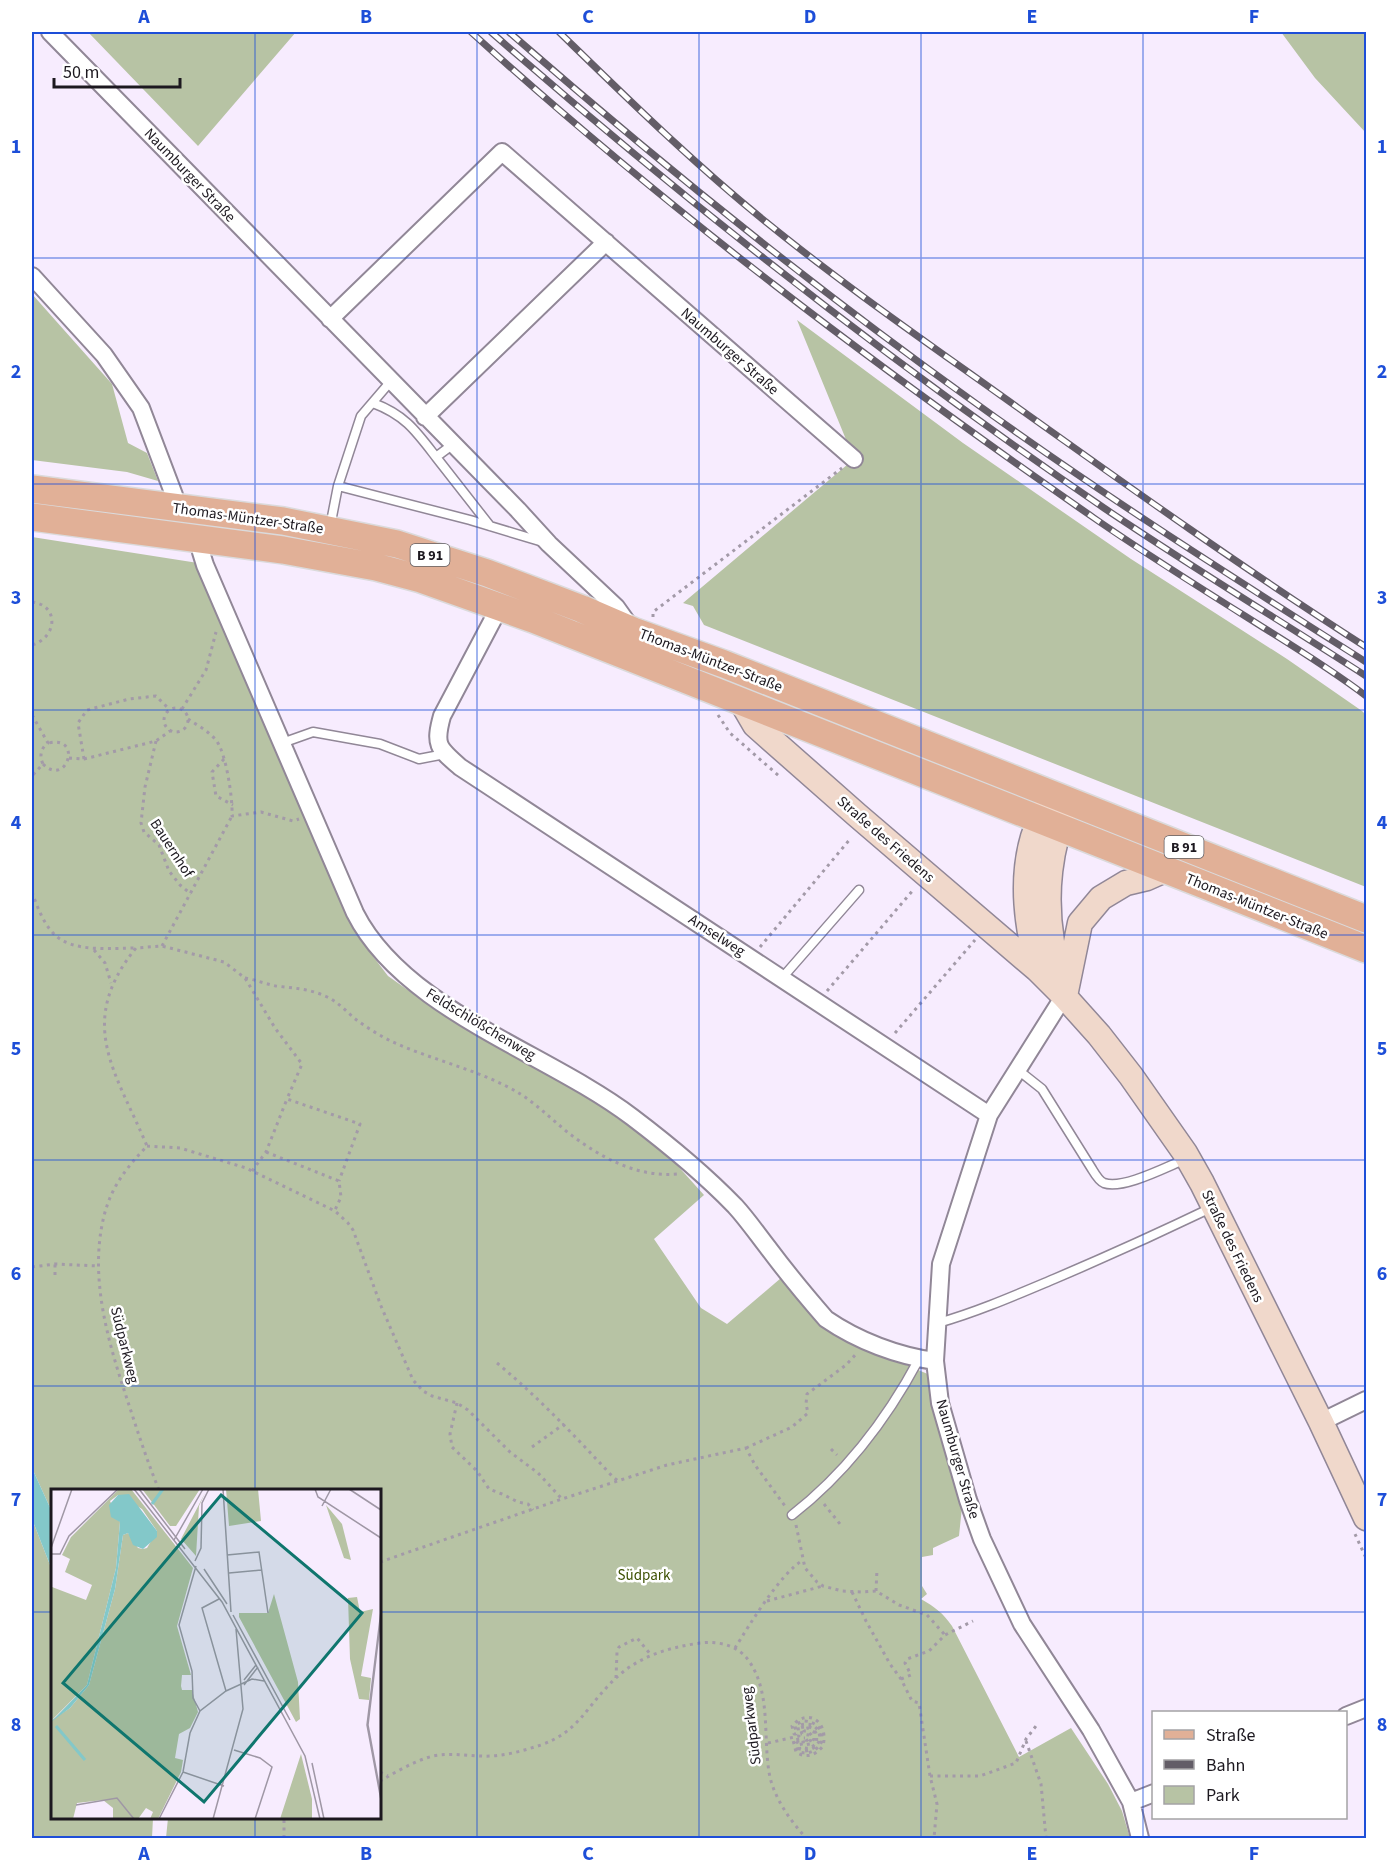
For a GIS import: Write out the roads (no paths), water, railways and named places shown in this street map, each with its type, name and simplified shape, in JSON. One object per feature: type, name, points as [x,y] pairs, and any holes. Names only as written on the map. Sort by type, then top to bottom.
[{"type":"main road","name":"Thomas-Müntzer-Straße","points":[[32,489],[283,521],[398,544],[487,573],[724,664],[1366,919]]},
{"type":"main road","name":"Thomas-Müntzer-Straße","points":[[32,518],[283,550],[376,567],[421,579],[496,615],[533,619],[1366,949]]},
{"type":"street","name":"Naumburger Straße","points":[[50,32],[549,544],[642,634]]},
{"type":"street","name":"Naumburger Straße","points":[[330,319],[502,152],[854,459]]},
{"type":"street","points":[[425,417],[606,242]]},
{"type":"street","points":[[32,276],[104,355],[141,408],[174,495],[174,508]]},
{"type":"street","name":"Feldschlößchenweg","points":[[202,539],[201,552],[223,607],[363,929],[391,963],[435,998],[630,1115],[697,1168],[737,1208],[826,1319],[842,1330],[868,1341],[927,1360]]},
{"type":"street","points":[[445,754],[437,742],[442,716],[496,615]]},
{"type":"street","name":"Straße des Friedens","points":[[741,701],[755,725],[1038,970],[1064,996],[1131,1076],[1187,1158],[1214,1207],[1366,1518]]},
{"type":"street","name":"Amselweg","points":[[445,754],[460,767],[989,1115]]},
{"type":"street","name":"Straße des Friedens","points":[[1038,970],[1027,924],[1027,869],[1030,848],[1049,824],[1060,798]]},
{"type":"street","name":"Straße des Friedens","points":[[1049,824],[1051,859],[1048,893],[1052,942],[1064,996]]},
{"type":"street","points":[[1064,996],[1080,923],[1101,898],[1126,883],[1147,878],[1165,870]]},
{"type":"street","name":"Naumburger Straße","points":[[1064,996],[989,1115],[941,1264],[938,1323],[927,1360],[981,1539],[1022,1624],[1091,1730],[1131,1802],[1140,1839]]},
{"type":"street","points":[[1321,1422],[1366,1400]]},
{"type":"street","points":[[1347,1716],[1366,1708]]},
{"type":"street","points":[[1131,1802],[1152,1794]]},
{"type":"lane","points":[[329,530],[338,486],[361,417],[391,381]]},
{"type":"lane","points":[[372,403],[392,410],[415,430],[490,526]]},
{"type":"lane","points":[[436,457],[452,445]]},
{"type":"lane","points":[[338,486],[549,544]]},
{"type":"lane","points":[[282,743],[313,732],[380,744],[419,759],[445,754]]},
{"type":"lane","points":[[782,978],[859,890]]},
{"type":"lane","points":[[1018,1070],[1042,1089],[1092,1169],[1105,1184],[1125,1183],[1187,1158]]},
{"type":"lane","points":[[938,1323],[1029,1290],[1214,1207]]},
{"type":"lane","points":[[792,1515],[817,1496],[847,1465],[927,1360]]},
{"type":"railway","points":[[471,32],[620,162],[853,345],[1112,531],[1307,655],[1366,696]]},
{"type":"railway","points":[[491,32],[714,219],[945,396],[1136,530],[1366,676]]},
{"type":"railway","points":[[509,32],[737,223],[854,314],[1119,503],[1366,662]]},
{"type":"railway","points":[[559,32],[712,177],[827,270],[1147,499],[1366,647]]},
{"type":"park label","name":"Südpark","points":[[644,1575]]}]
